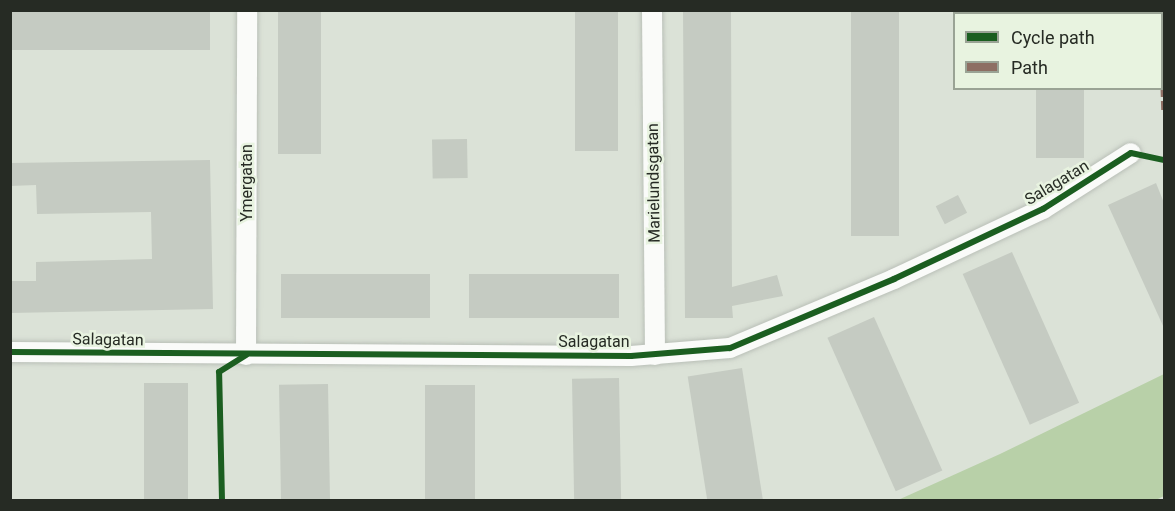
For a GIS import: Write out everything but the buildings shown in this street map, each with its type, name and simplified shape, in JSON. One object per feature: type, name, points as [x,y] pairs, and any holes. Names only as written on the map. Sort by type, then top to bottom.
[{"type":"street","name":"Ymergatan","points":[[246,355],[247,10]]},
{"type":"street","name":"Marielundsgatan","points":[[652,10],[655,355]]},
{"type":"street","name":"Salagatan","points":[[10,352],[246,355],[655,355],[730,348],[867,291],[1043,209],[1131,153]]},
{"type":"green space","points":[[1164,374],[1164,496],[1156,500],[898,500],[1000,454]]},
{"type":"marked path","points":[[1163,80],[1164,112]]},
{"type":"cycle path","points":[[10,352],[631,356],[730,348],[894,279],[1043,209],[1131,153],[1164,160]]},
{"type":"cycle path","points":[[222,500],[219,372],[246,355]]}]
